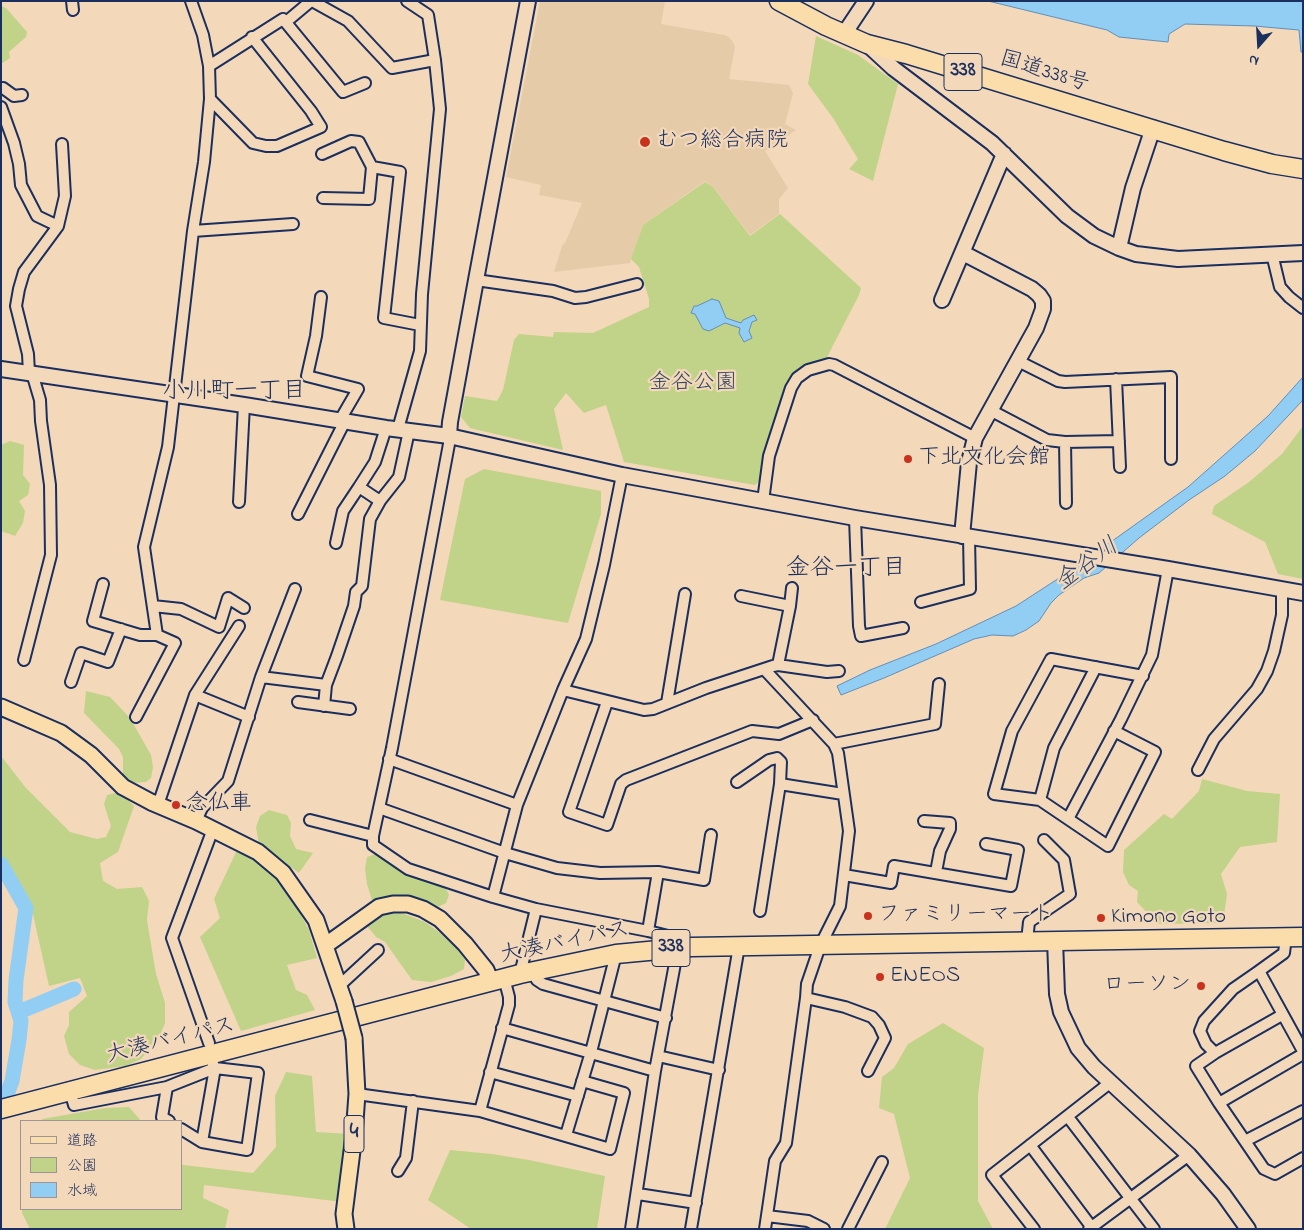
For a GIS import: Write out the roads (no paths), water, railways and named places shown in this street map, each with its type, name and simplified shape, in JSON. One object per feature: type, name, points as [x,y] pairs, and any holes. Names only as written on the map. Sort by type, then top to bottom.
[{"type":"highway","name":"国道338号","points":[[779,1],[867,44],[1272,164],[1303,169]]},
{"type":"highway","name":"大湊バイパス","points":[[1,1109],[512,976],[616,954],[677,948],[739,946],[1294,937]]},
{"type":"main road","name":"4","points":[[1,707],[61,733],[91,755],[123,787],[258,852],[283,873],[316,920],[326,945],[354,1038],[356,1094],[354,1135],[344,1214],[346,1229]]},
{"type":"main road","points":[[326,945],[379,907],[393,904],[408,904],[423,908],[440,919],[465,944],[486,970],[512,976]]},
{"type":"street","points":[[157,635],[144,547],[168,447],[193,231],[204,162],[210,99],[208,66],[203,35],[191,1]]},
{"type":"street","points":[[286,22],[311,1],[348,21],[392,68],[435,60]]},
{"type":"street","points":[[324,706],[326,685],[354,606],[356,592],[362,586],[370,520],[380,501],[399,476],[398,430],[420,351],[422,294],[440,109],[428,15],[406,1]]},
{"type":"street","points":[[528,1],[450,422],[449,444],[373,836],[373,845],[408,869],[493,897],[536,909],[648,930],[672,937],[676,941],[677,948],[666,1018],[655,1070],[632,1229]]},
{"type":"street","points":[[844,34],[866,1]]},
{"type":"street","points":[[208,66],[283,19],[343,92],[365,83]]},
{"type":"street","points":[[210,99],[253,143],[277,146],[321,127],[311,111],[252,38]]},
{"type":"street","points":[[867,44],[893,68],[1004,154],[1067,216],[1094,236],[1119,248],[1136,254],[1178,259],[1303,253]]},
{"type":"street","points":[[2,90],[14,96],[22,95]]},
{"type":"street","points":[[1,107],[14,143],[21,185],[28,200],[37,216],[58,226]]},
{"type":"street","points":[[1119,248],[1133,188],[1153,128]]},
{"type":"street","points":[[322,154],[350,141],[359,142],[372,167],[369,199],[323,198]]},
{"type":"street","points":[[24,660],[51,556],[50,485],[40,400],[30,373],[28,354],[16,306],[24,272],[58,226],[65,196],[62,144]]},
{"type":"street","points":[[942,300],[1004,154]]},
{"type":"street","points":[[372,167],[400,172],[384,318],[420,325]]},
{"type":"street","points":[[193,231],[292,224]]},
{"type":"street","points":[[921,602],[970,589],[965,536],[968,462],[975,438],[1041,317],[1043,301],[1032,289],[963,253]]},
{"type":"street","points":[[1272,254],[1280,287],[1303,308]]},
{"type":"street","points":[[476,280],[553,291],[576,298],[637,284]]},
{"type":"street","points":[[298,514],[358,389],[307,376],[316,336],[321,298]]},
{"type":"street","points":[[1018,361],[1058,381],[1171,377],[1171,459]]},
{"type":"street","points":[[763,501],[769,456],[788,396],[794,382],[802,373],[808,370],[829,364],[834,365],[975,438]]},
{"type":"street","points":[[1,369],[343,420],[398,430],[449,436],[622,475],[855,518],[1087,557],[1122,561],[1303,593]]},
{"type":"street","points":[[1116,379],[1120,466]]},
{"type":"street","points":[[239,502],[244,405]]},
{"type":"street","points":[[990,410],[1047,440],[1065,442],[1119,441]]},
{"type":"street","points":[[336,543],[343,512],[398,430]]},
{"type":"street","points":[[1065,442],[1066,503]]},
{"type":"street","points":[[493,897],[517,805],[563,690],[586,639],[604,565],[622,475]]},
{"type":"street","points":[[359,487],[380,501]]},
{"type":"street","points":[[855,518],[861,636],[903,628]]},
{"type":"street","points":[[1068,819],[1143,676],[1152,655],[1168,569]]},
{"type":"street","points":[[103,584],[93,621],[140,635],[157,635],[176,643],[136,717]]},
{"type":"street","points":[[778,666],[792,588]]},
{"type":"street","points":[[196,821],[202,808],[228,781],[261,678],[295,589]]},
{"type":"street","points":[[1198,770],[1214,740],[1257,689],[1267,671],[1274,651],[1282,615],[1282,589]]},
{"type":"street","points":[[667,703],[685,594]]},
{"type":"street","points":[[741,596],[790,606]]},
{"type":"street","points":[[153,606],[181,609],[219,627],[228,598],[244,608]]},
{"type":"street","points":[[158,805],[195,695],[239,626]]},
{"type":"street","points":[[71,682],[81,653],[108,662],[121,629]]},
{"type":"street","points":[[1114,731],[1155,752],[1108,846],[1040,800],[994,794],[1012,731],[1051,659],[1143,676]]},
{"type":"street","points":[[563,690],[644,710],[654,709],[706,688],[778,666],[827,672],[839,671]]},
{"type":"street","points":[[1040,800],[1054,748],[1096,667]]},
{"type":"street","points":[[765,670],[834,744],[838,753],[849,831],[840,906],[820,946],[808,978],[786,1143],[775,1161],[765,1229]]},
{"type":"street","points":[[261,678],[326,685]]},
{"type":"street","points":[[834,744],[935,724],[939,684]]},
{"type":"street","points":[[195,695],[249,717]]},
{"type":"street","points":[[298,702],[350,709]]},
{"type":"street","points":[[606,702],[569,812],[606,825],[622,784],[626,780],[752,731],[779,734],[813,720]]},
{"type":"street","points":[[389,758],[517,805]]},
{"type":"street","points":[[737,782],[769,760],[777,758],[781,762],[780,784],[760,911]]},
{"type":"street","points":[[780,784],[843,794]]},
{"type":"street","points":[[379,808],[505,853],[557,868],[600,873],[658,872],[704,880],[711,834]]},
{"type":"street","points":[[310,820],[373,836]]},
{"type":"street","points":[[924,821],[950,823],[950,829],[940,851],[936,872]]},
{"type":"street","points":[[209,1043],[172,938],[213,829]]},
{"type":"street","points":[[1027,941],[1029,922],[1070,894],[1064,860],[1044,840]]},
{"type":"street","points":[[844,875],[891,883],[894,866],[1012,886],[1018,850],[986,844]]},
{"type":"street","points":[[648,930],[658,872]]},
{"type":"street","points":[[480,1111],[502,1028],[512,976],[536,909]]},
{"type":"street","points":[[1215,1053],[1206,1044],[1200,1031],[1204,1021],[1233,989],[1284,953],[1294,937]]},
{"type":"street","points":[[1056,940],[1057,994],[1068,1031],[1078,1048],[1094,1067],[1189,1155],[1223,1194],[1247,1228]]},
{"type":"street","points":[[691,1229],[739,946]]},
{"type":"street","points":[[339,986],[378,950]]},
{"type":"street","points":[[566,1135],[591,1052],[616,954]]},
{"type":"street","points":[[1219,1103],[1303,1053],[1259,971]]},
{"type":"street","points":[[512,976],[537,980],[543,984],[666,1018]]},
{"type":"street","points":[[806,998],[845,1007],[872,1017],[879,1025],[885,1038],[868,1071]]},
{"type":"street","points":[[1282,1015],[1196,1066],[1264,1169],[1275,1174],[1303,1158]]},
{"type":"street","points":[[502,1028],[655,1070]]},
{"type":"street","points":[[658,1056],[719,1070]]},
{"type":"street","points":[[64,1093],[74,1105],[167,1087],[214,1066],[258,1073],[247,1150],[202,1142],[182,1130]]},
{"type":"street","points":[[202,1142],[214,1066]]},
{"type":"street","points":[[490,1072],[578,1096]]},
{"type":"street","points":[[356,1094],[480,1111],[610,1149],[624,1093],[582,1081]]},
{"type":"street","points":[[1034,1229],[992,1175],[1111,1082]]},
{"type":"street","points":[[167,1087],[162,1117],[167,1120]]},
{"type":"street","points":[[398,1171],[406,1158],[413,1101]]},
{"type":"street","points":[[1245,1141],[1303,1111]]},
{"type":"street","points":[[1068,1116],[1154,1229]]},
{"type":"street","points":[[1030,1145],[1091,1228],[1189,1155]]},
{"type":"street","points":[[848,1229],[882,1162]]},
{"type":"street","points":[[638,1194],[696,1203]]},
{"type":"street","points":[[767,1216],[808,1222],[824,1229]]},
{"type":"water","points":[[988,1],[1303,1],[1303,52],[1301,52],[1299,30],[1254,26],[1185,24],[1169,34],[1168,42],[1119,37],[1107,30]]},
{"type":"water","points":[[712,299],[719,301],[726,318],[741,323],[743,320],[754,315],[757,320],[752,322],[749,331],[752,338],[744,342],[739,333],[740,328],[725,323],[709,331],[703,329],[695,314],[691,313],[694,306]]},
{"type":"water","points":[[1303,377],[1303,400],[1255,451],[1225,476],[1189,500],[1139,538],[1099,573],[1084,578],[1059,595],[1039,621],[1026,630],[1013,636],[992,635],[974,639],[841,695],[837,686],[870,670],[936,644],[1016,606],[1070,571],[1188,487],[1268,416]]},
{"type":"waterway","points":[[1,864],[26,908],[16,980],[15,1002],[21,1021],[19,1040],[12,1081],[1,1110]]},
{"type":"waterway","name":"金谷川","points":[[19,1012],[74,989]]},
{"type":"place","name":"むつ総合病院","points":[[645,142]]},
{"type":"place","name":"下北文化会館","points":[[908,459]]},
{"type":"place","name":"念仏車","points":[[176,805]]},
{"type":"place","name":"ファミリーマート","points":[[868,916]]},
{"type":"place","name":"Kimono Goto","points":[[1101,918]]},
{"type":"place","name":"ENEOS","points":[[880,977]]},
{"type":"place","name":"ローソン","points":[[1201,986]]},
{"type":"district","name":"小川町一丁目","points":[[234,393]]},
{"type":"district","name":"金谷一丁目","points":[[846,570]]},
{"type":"park label","name":"金谷公園","points":[[693,384]]}]
